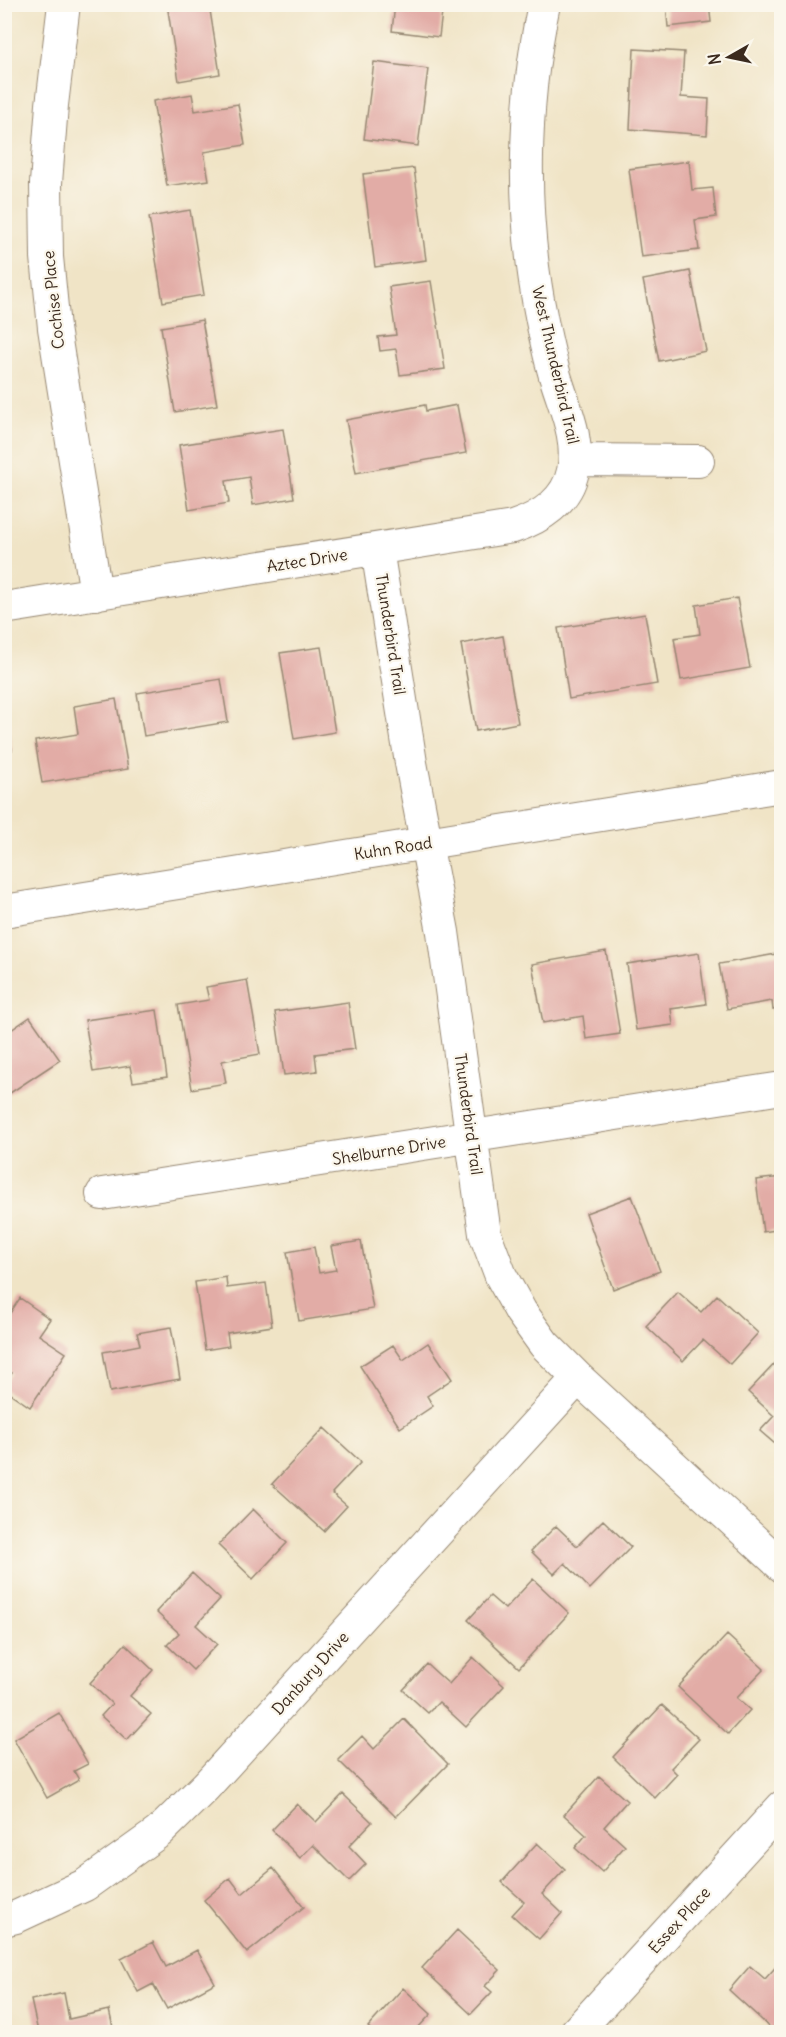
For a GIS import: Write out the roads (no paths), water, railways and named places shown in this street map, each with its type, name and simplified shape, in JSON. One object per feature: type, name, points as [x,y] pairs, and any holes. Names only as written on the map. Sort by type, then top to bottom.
[{"type":"street","name":"Cochise Place","points":[[64,4],[52,105],[46,183],[47,257],[54,328],[96,594]]},
{"type":"street","name":"West Thunderbird Trail","points":[[544,4],[538,30],[527,142],[528,212],[542,320],[555,376],[576,443],[575,460],[698,461]]},
{"type":"street","name":"Aztec Drive","points":[[4,608],[513,527],[527,523],[543,514],[566,491],[573,474],[575,460]]},
{"type":"street","name":"Thunderbird Trail","points":[[377,549],[411,763],[443,932],[485,1234],[501,1276],[521,1312],[544,1344],[782,1566]]},
{"type":"street","name":"Kuhn Road","points":[[4,911],[782,786]]},
{"type":"street","name":"Shelburne Drive","points":[[102,1194],[473,1138],[782,1088]]},
{"type":"street","name":"Danbury Drive","points":[[4,1920],[16,1917],[85,1885],[159,1832],[206,1786],[578,1378]]},
{"type":"street","name":"Essex Place","points":[[576,2032],[782,1808]]}]
